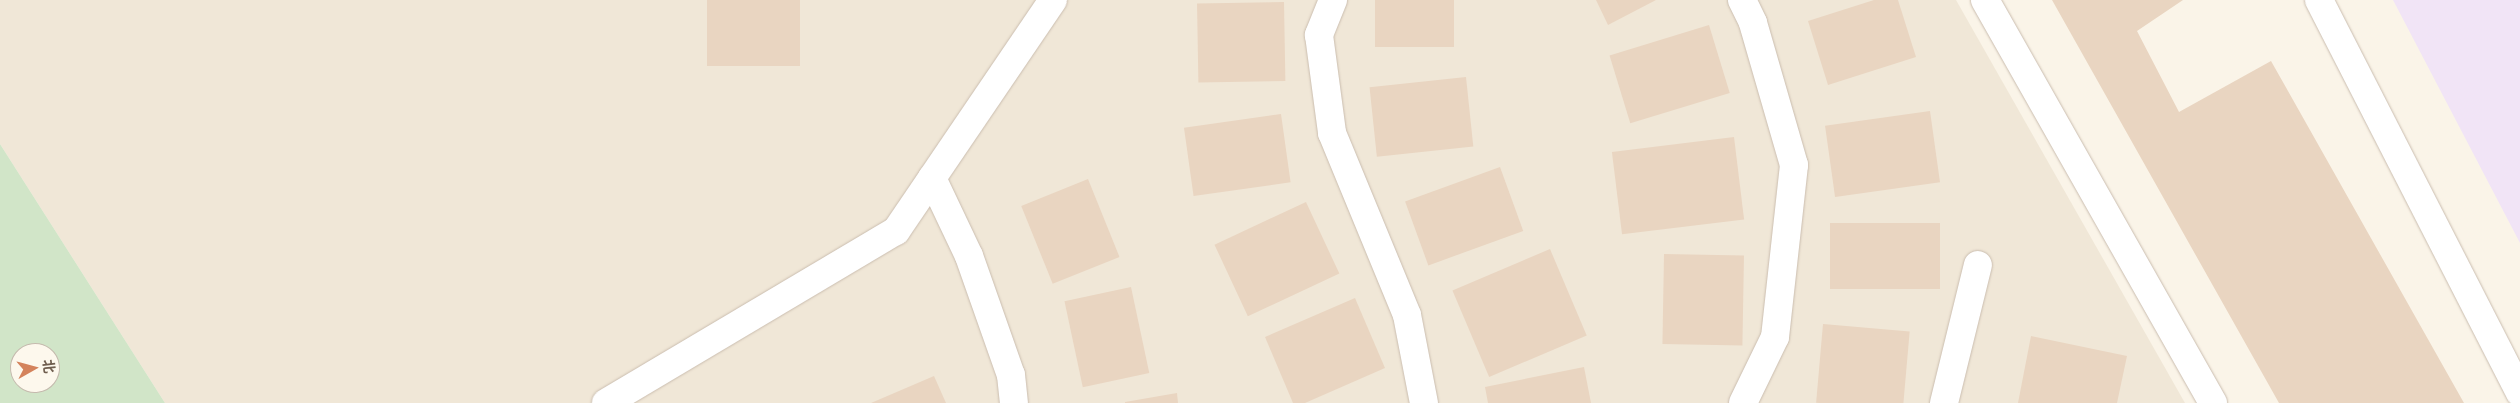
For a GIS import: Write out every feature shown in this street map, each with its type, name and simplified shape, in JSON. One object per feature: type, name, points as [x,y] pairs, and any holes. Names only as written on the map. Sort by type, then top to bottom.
[{"type":"street","points":[[606,403],[896,231],[1053,0]]},
{"type":"street","points":[[1333,0],[1319,35],[1332,133],[1407,315],[1424,403]]},
{"type":"street","points":[[1742,0],[1753,23],[1794,166],[1775,337],[1743,403]]},
{"type":"street","points":[[1985,0],[2213,403]]},
{"type":"street","points":[[2319,0],[2520,393]]},
{"type":"street","points":[[932,178],[972,265],[1011,375],[1014,403]]},
{"type":"street","points":[[1944,403],[1978,265]]},
{"type":"shaded area","points":[[0,0],[1956,0],[2185,403],[165,403],[0,144]]},
{"type":"shaded area","points":[[2393,0],[2520,0],[2520,243]]},
{"type":"green space","points":[[0,144],[165,403],[0,403]]},
{"type":"building","points":[[707,0],[800,0],[800,66],[707,66]]},
{"type":"building","points":[[1375,0],[1454,0],[1454,47],[1375,47]]},
{"type":"building","points":[[1596,0],[1656,0],[1608,25]]},
{"type":"building","points":[[1874,0],[1898,0],[1916,57],[1828,85],[1808,21]]},
{"type":"building","points":[[2052,0],[2183,0],[2137,31],[2179,112],[2271,61],[2464,403],[2279,403]]},
{"type":"building","points":[[1284,2],[1285,81],[1198,83],[1197,4]]},
{"type":"building","points":[[1709,25],[1730,93],[1630,123],[1610,55]]},
{"type":"building","points":[[1466,77],[1473,147],[1377,157],[1370,87]]},
{"type":"building","points":[[1930,111],[1940,182],[1835,197],[1825,126]]},
{"type":"building","points":[[1281,114],[1291,182],[1194,196],[1184,128]]},
{"type":"building","points":[[1734,137],[1744,219],[1622,234],[1612,152]]},
{"type":"building","points":[[1500,167],[1523,231],[1428,265],[1405,202]]},
{"type":"building","points":[[1088,179],[1119,257],[1053,284],[1021,206]]},
{"type":"building","points":[[1306,202],[1339,274],[1248,316],[1214,245]]},
{"type":"building","points":[[1830,223],[1940,223],[1940,289],[1830,289]]},
{"type":"building","points":[[1550,249],[1587,336],[1489,377],[1452,290]]},
{"type":"building","points":[[1664,254],[1744,255],[1742,345],[1662,344]]},
{"type":"building","points":[[1131,287],[1149,373],[1083,387],[1064,301]]},
{"type":"building","points":[[1355,298],[1385,368],[1305,403],[1293,403],[1265,337]]},
{"type":"building","points":[[1823,324],[1910,332],[1903,403],[1816,403]]},
{"type":"building","points":[[2031,336],[2127,356],[2117,403],[2018,403]]},
{"type":"building","points":[[1584,367],[1591,403],[1488,403],[1485,387]]},
{"type":"building","points":[[934,376],[946,403],[871,403]]},
{"type":"building","points":[[1177,393],[1178,403],[1125,403],[1125,402]]}]
